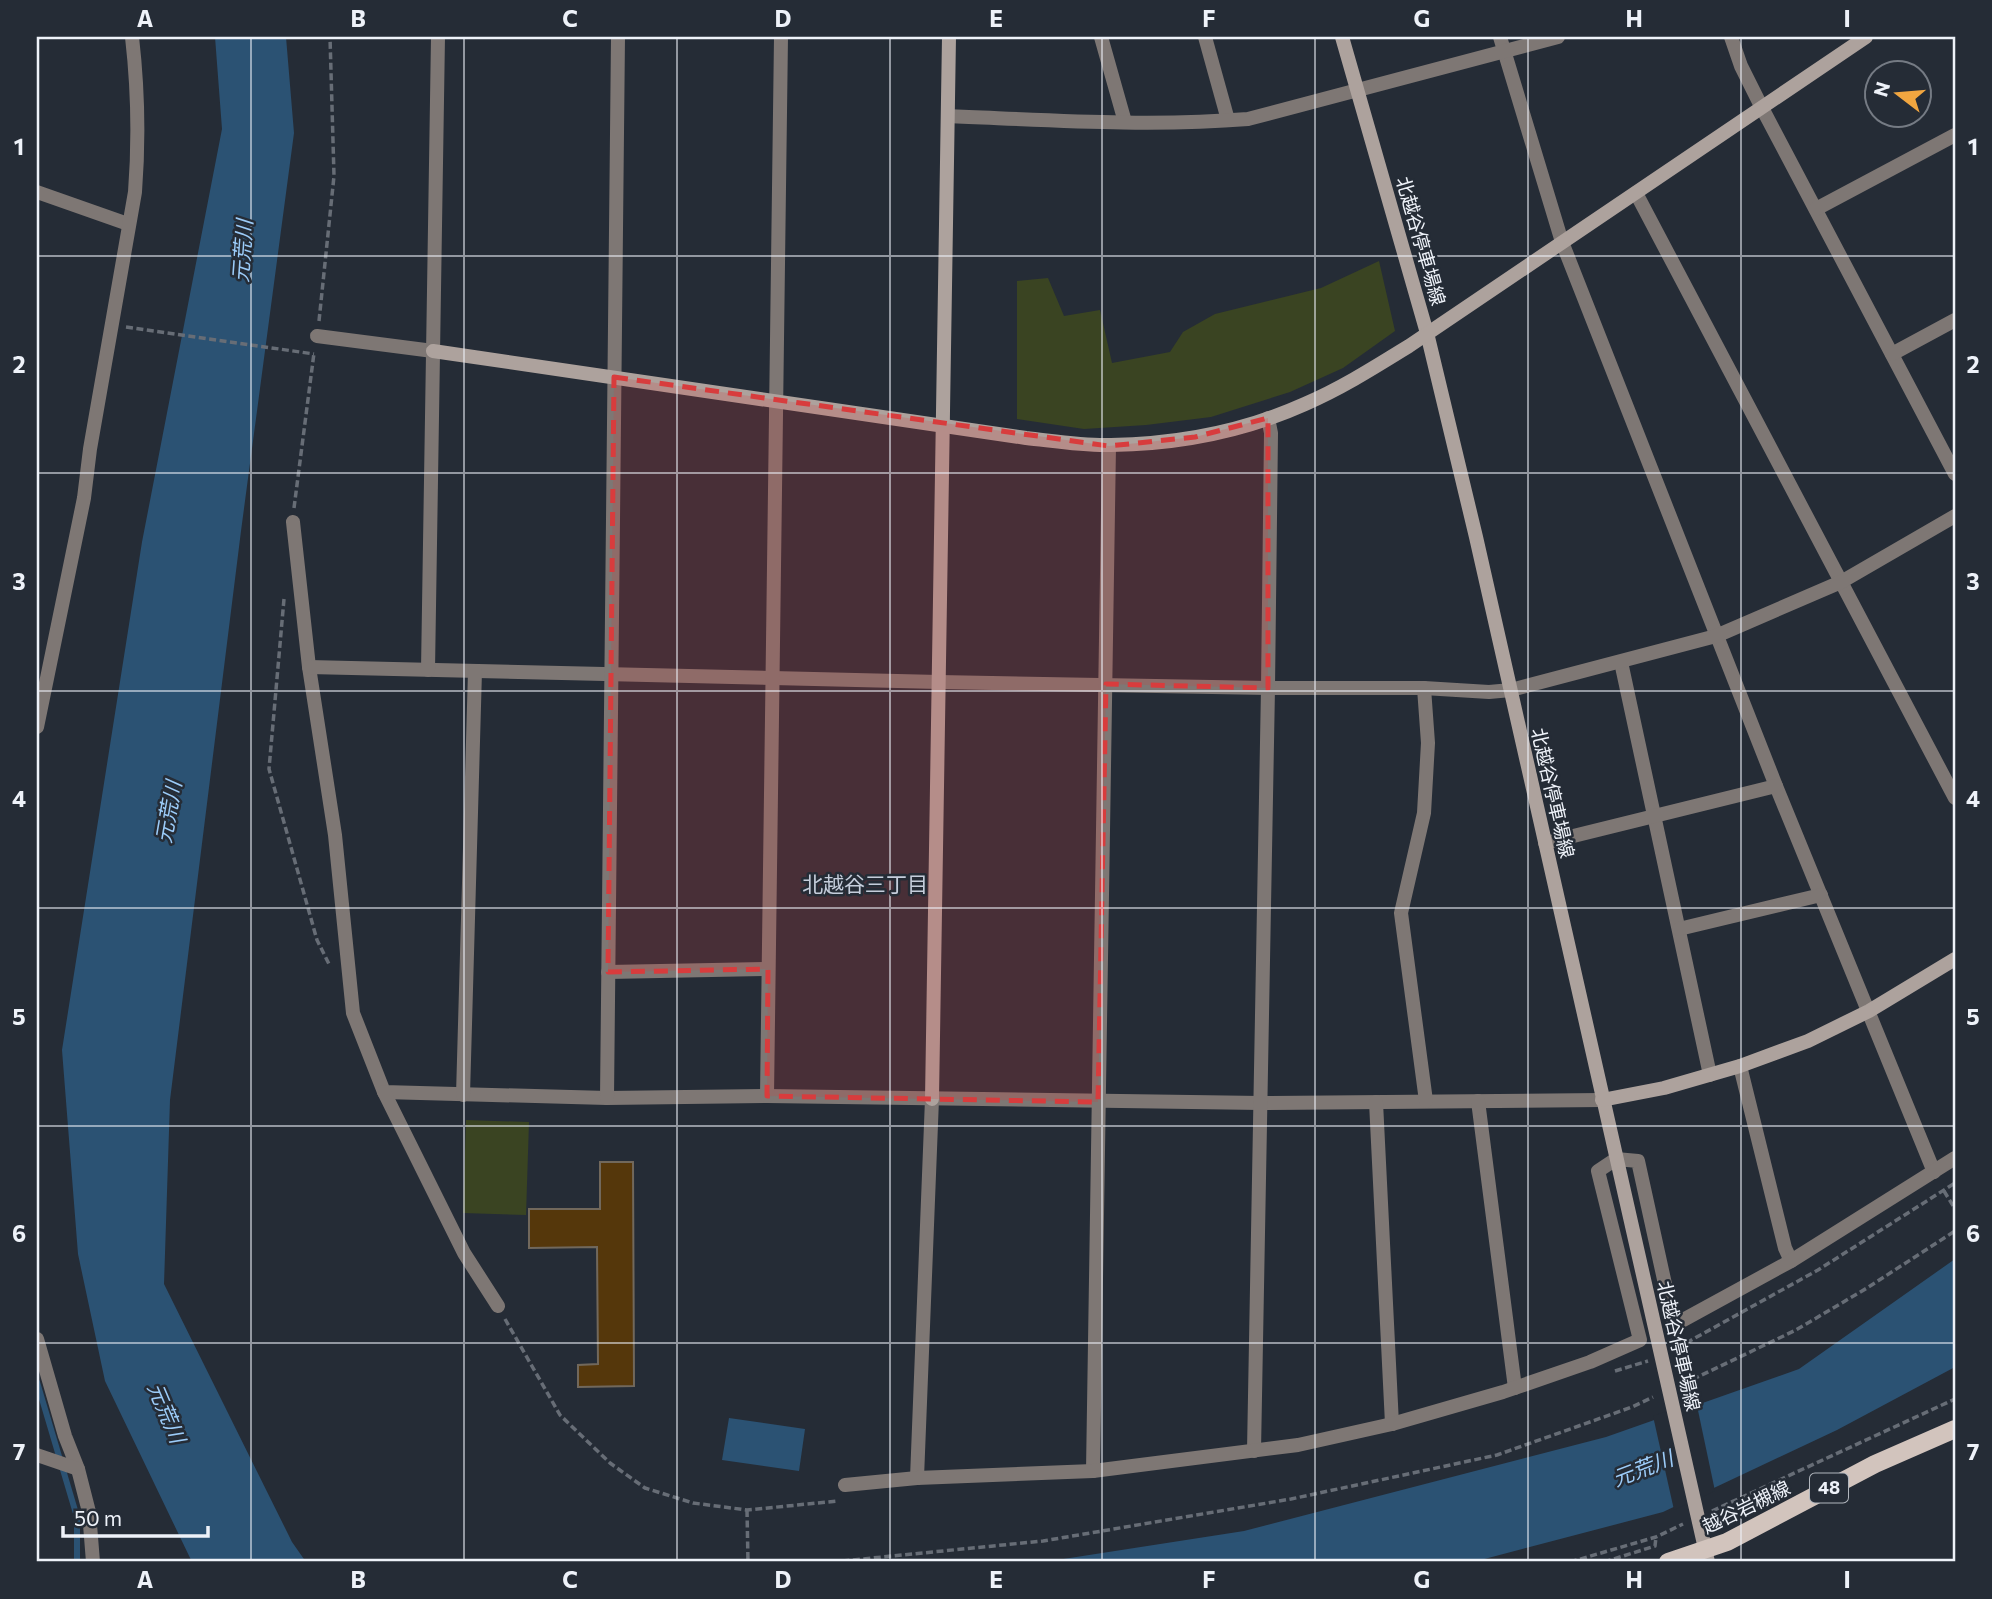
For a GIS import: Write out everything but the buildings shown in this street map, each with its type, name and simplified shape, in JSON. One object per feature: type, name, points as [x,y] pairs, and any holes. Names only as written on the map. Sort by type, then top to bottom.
[{"type":"main road","name":"越谷岩槻線","points":[[1668,1562],[1706,1556],[1875,1464],[1955,1429]]},
{"type":"street","points":[[37,727],[84,498],[90,449],[135,192],[137,84],[132,37]]},
{"type":"street","points":[[428,670],[439,37]]},
{"type":"street","points":[[607,1098],[618,37]]},
{"type":"street","points":[[766,1096],[780,37]]},
{"type":"street","points":[[917,1478],[932,1099],[949,37]]},
{"type":"street","points":[[1101,37],[1125,122]]},
{"type":"street","points":[[1205,37],[1228,120]]},
{"type":"street","name":"北越谷停車場線","points":[[1342,37],[1427,333],[1511,690],[1706,1556]]},
{"type":"street","points":[[948,116],[1125,122],[1248,119],[1502,44],[1558,37]]},
{"type":"street","points":[[1731,37],[1741,66],[1761,106],[1955,474]]},
{"type":"street","points":[[317,335],[1026,438],[1109,446],[1195,438],[1268,418],[1304,405],[1347,384],[1866,37]]},
{"type":"street","points":[[1502,44],[1562,242],[1716,636],[1934,1172]]},
{"type":"street","points":[[1815,209],[1955,135]]},
{"type":"street","points":[[37,192],[128,224]]},
{"type":"street","points":[[1636,193],[1955,798]]},
{"type":"street","points":[[1892,354],[1955,320]]},
{"type":"street","points":[[1254,1451],[1268,688],[1271,433],[1268,418]]},
{"type":"street","points":[[1093,1471],[1109,446]]},
{"type":"street","points":[[309,667],[939,682],[1424,688],[1489,692],[1511,690],[1716,636],[1841,582],[1955,516]]},
{"type":"street","points":[[293,522],[309,667],[335,835],[353,1013],[384,1092],[464,1253],[498,1306]]},
{"type":"street","points":[[1621,662],[1710,1075]]},
{"type":"street","points":[[463,1095],[475,671]]},
{"type":"street","points":[[1424,688],[1427,743],[1424,813],[1401,913],[1426,1101]]},
{"type":"street","points":[[1545,842],[1776,786]]},
{"type":"street","points":[[1679,929],[1821,895]]},
{"type":"street","points":[[384,1092],[607,1098],[766,1096],[1098,1102],[1602,1100],[1664,1088],[1710,1075],[1808,1041],[1870,1011],[1955,959]]},
{"type":"street","points":[[608,972],[768,969]]},
{"type":"street","points":[[1740,1066],[1785,1248],[1791,1261]]},
{"type":"street","points":[[1478,1101],[1515,1388]]},
{"type":"street","points":[[1376,1102],[1392,1424]]},
{"type":"street","points":[[845,1485],[917,1478],[1093,1471],[1298,1445],[1392,1424],[1515,1388],[1590,1362],[1640,1340],[1598,1171],[1616,1159],[1638,1161],[1674,1325],[1791,1261],[1955,1158]]},
{"type":"street","points":[[37,1339],[89,1512],[93,1562]]},
{"type":"street","points":[[37,1455],[78,1469]]},
{"type":"path","points":[[293,522],[334,176],[330,37]]},
{"type":"path","points":[[116,326],[312,354]]},
{"type":"path","points":[[285,591],[269,769],[317,940],[334,975]]},
{"type":"path","points":[[1606,1374],[1661,1353],[1818,1270],[1955,1183]]},
{"type":"path","points":[[1944,1191],[1955,1209]]},
{"type":"path","points":[[1682,1384],[1796,1330],[1955,1231]]},
{"type":"path","points":[[498,1306],[560,1415],[610,1464],[645,1488],[693,1503],[747,1510],[839,1500]]},
{"type":"path","points":[[832,1562],[1043,1541],[1291,1499],[1497,1455],[1632,1407],[1657,1395]]},
{"type":"path","points":[[1702,1515],[1955,1399]]},
{"type":"path","points":[[1728,1521],[1750,1502],[1748,1494]]},
{"type":"path","points":[[747,1510],[748,1562]]},
{"type":"path","points":[[1570,1562],[1656,1536],[1690,1521]]},
{"type":"path","points":[[1604,1562],[1655,1546],[1656,1536]]},
{"type":"highlighted area","points":[[614,377],[1109,446],[1195,437],[1268,418],[1268,688],[1106,684],[1098,1102],[767,1096],[768,969],[608,972]]},
{"type":"green space","points":[[1379,261],[1395,331],[1343,368],[1290,392],[1211,417],[1146,425],[1084,429],[1017,419],[1017,281],[1048,278],[1064,316],[1100,310],[1112,363],[1170,352],[1183,332],[1215,314],[1321,288]]},
{"type":"green space","points":[[466,1120],[529,1122],[526,1215],[463,1213]]},
{"type":"water","name":"元荒川","points":[[215,37],[286,37],[294,133],[170,1100],[164,1284],[292,1542],[306,1562],[192,1562],[105,1381],[78,1254],[62,1050],[142,542],[222,129]]},
{"type":"water","name":"元荒川","points":[[1955,1259],[1955,1367],[1837,1430],[1663,1512],[1473,1562],[1044,1562],[1244,1531],[1606,1437],[1799,1369]]},
{"type":"water","points":[[729,1418],[805,1429],[799,1471],[722,1460]]},
{"type":"pier","points":[[1696,1401],[1715,1491],[1674,1510],[1653,1416]]},
{"type":"waterway","points":[[37,1382],[77,1517],[77,1562]]},
{"type":"district","name":"北越谷三丁目","points":[[865,885]]}]
